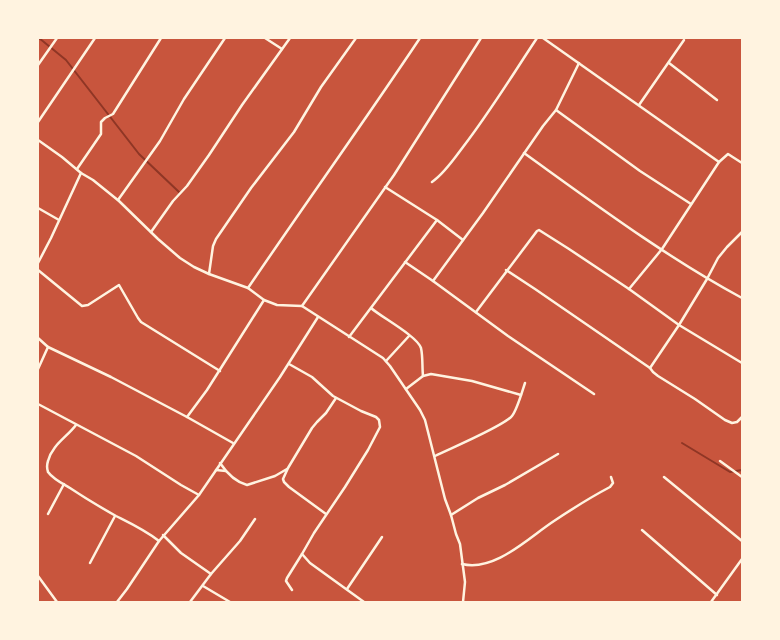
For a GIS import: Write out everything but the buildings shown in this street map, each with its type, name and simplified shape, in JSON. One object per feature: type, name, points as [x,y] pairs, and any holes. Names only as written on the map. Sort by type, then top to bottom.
[{"type":"street","points":[[38,65],[57,38]]},
{"type":"street","points":[[38,122],[94,38]]},
{"type":"street","points":[[77,169],[101,134],[101,122],[113,114],[161,38]]},
{"type":"street","points":[[118,200],[160,141],[184,99],[225,38]]},
{"type":"street","points":[[265,38],[282,49]]},
{"type":"street","points":[[151,232],[209,156],[242,105],[290,38]]},
{"type":"street","points":[[210,274],[212,246],[216,239],[251,188],[294,132],[321,87],[356,38]]},
{"type":"street","points":[[248,288],[420,38]]},
{"type":"street","points":[[302,306],[386,187],[481,38]]},
{"type":"street","points":[[432,182],[453,160],[480,125],[537,38]]},
{"type":"street","points":[[543,38],[719,162]]},
{"type":"street","points":[[639,106],[684,40]]},
{"type":"street","points":[[433,281],[556,110],[579,62]]},
{"type":"street","points":[[668,62],[717,100]]},
{"type":"street","points":[[556,110],[640,171],[691,204]]},
{"type":"street","points":[[38,140],[118,200],[180,258],[194,267],[248,288],[264,300],[277,305],[302,306],[386,361],[425,420],[445,499],[460,544],[465,582],[463,602]]},
{"type":"street","points":[[524,153],[707,279],[742,298]]},
{"type":"street","points":[[630,289],[662,249],[719,162],[728,154],[742,163]]},
{"type":"street","points":[[38,263],[81,172]]},
{"type":"street","points":[[386,187],[437,220],[463,240]]},
{"type":"street","points":[[38,208],[59,220]]},
{"type":"street","points":[[349,337],[437,220]]},
{"type":"street","points":[[476,312],[506,270],[536,231],[539,230],[630,289],[679,325],[742,363]]},
{"type":"street","points":[[650,368],[679,325],[718,258],[727,246],[742,232]]},
{"type":"street","points":[[405,262],[508,336],[594,394]]},
{"type":"street","points":[[38,270],[82,306],[119,284],[141,322],[220,370]]},
{"type":"street","points":[[506,270],[536,288],[650,368],[658,376],[725,420],[732,423],[742,417]]},
{"type":"street","points":[[187,417],[208,390],[264,300]]},
{"type":"street","points":[[371,308],[418,343],[423,376]]},
{"type":"street","points":[[117,602],[159,541],[199,495],[318,317]]},
{"type":"street","points":[[386,361],[409,336]]},
{"type":"street","points":[[38,338],[48,347],[111,377],[234,444]]},
{"type":"street","points":[[38,369],[48,347]]},
{"type":"street","points":[[288,363],[312,377],[332,396],[376,417],[379,420],[380,427],[286,580],[292,590]]},
{"type":"street","points":[[406,389],[423,376],[435,374],[472,381],[521,395]]},
{"type":"street","points":[[435,456],[506,422],[512,416],[525,383]]},
{"type":"street","points":[[326,514],[285,483],[283,478],[312,428],[326,413],[336,398]]},
{"type":"street","points":[[38,404],[136,456],[199,495]]},
{"type":"street","points":[[76,425],[63,438],[48,459],[48,472],[64,484],[146,531],[159,541]]},
{"type":"street","points":[[451,515],[558,454]]},
{"type":"street","points":[[720,461],[742,477]]},
{"type":"street","points":[[220,463],[226,471],[247,485],[275,476],[288,468]]},
{"type":"street","points":[[216,470],[226,471]]},
{"type":"street","points":[[462,564],[471,566],[484,564],[509,553],[553,521],[612,485],[611,477]]},
{"type":"street","points":[[664,477],[742,541]]},
{"type":"street","points":[[48,514],[64,484]]},
{"type":"street","points":[[90,563],[116,515]]},
{"type":"street","points":[[190,602],[210,574],[240,541],[255,519]]},
{"type":"street","points":[[642,530],[717,595]]},
{"type":"street","points":[[164,536],[181,553],[210,574]]},
{"type":"street","points":[[347,589],[382,538]]},
{"type":"street","points":[[302,554],[319,570],[364,602]]},
{"type":"street","points":[[711,602],[742,559]]},
{"type":"street","points":[[38,576],[57,602]]},
{"type":"street","points":[[203,586],[230,602]]},
{"type":"waterway","points":[[39,38],[66,60],[139,154],[179,192]]},
{"type":"waterway","points":[[682,443],[730,472],[742,470]]}]
